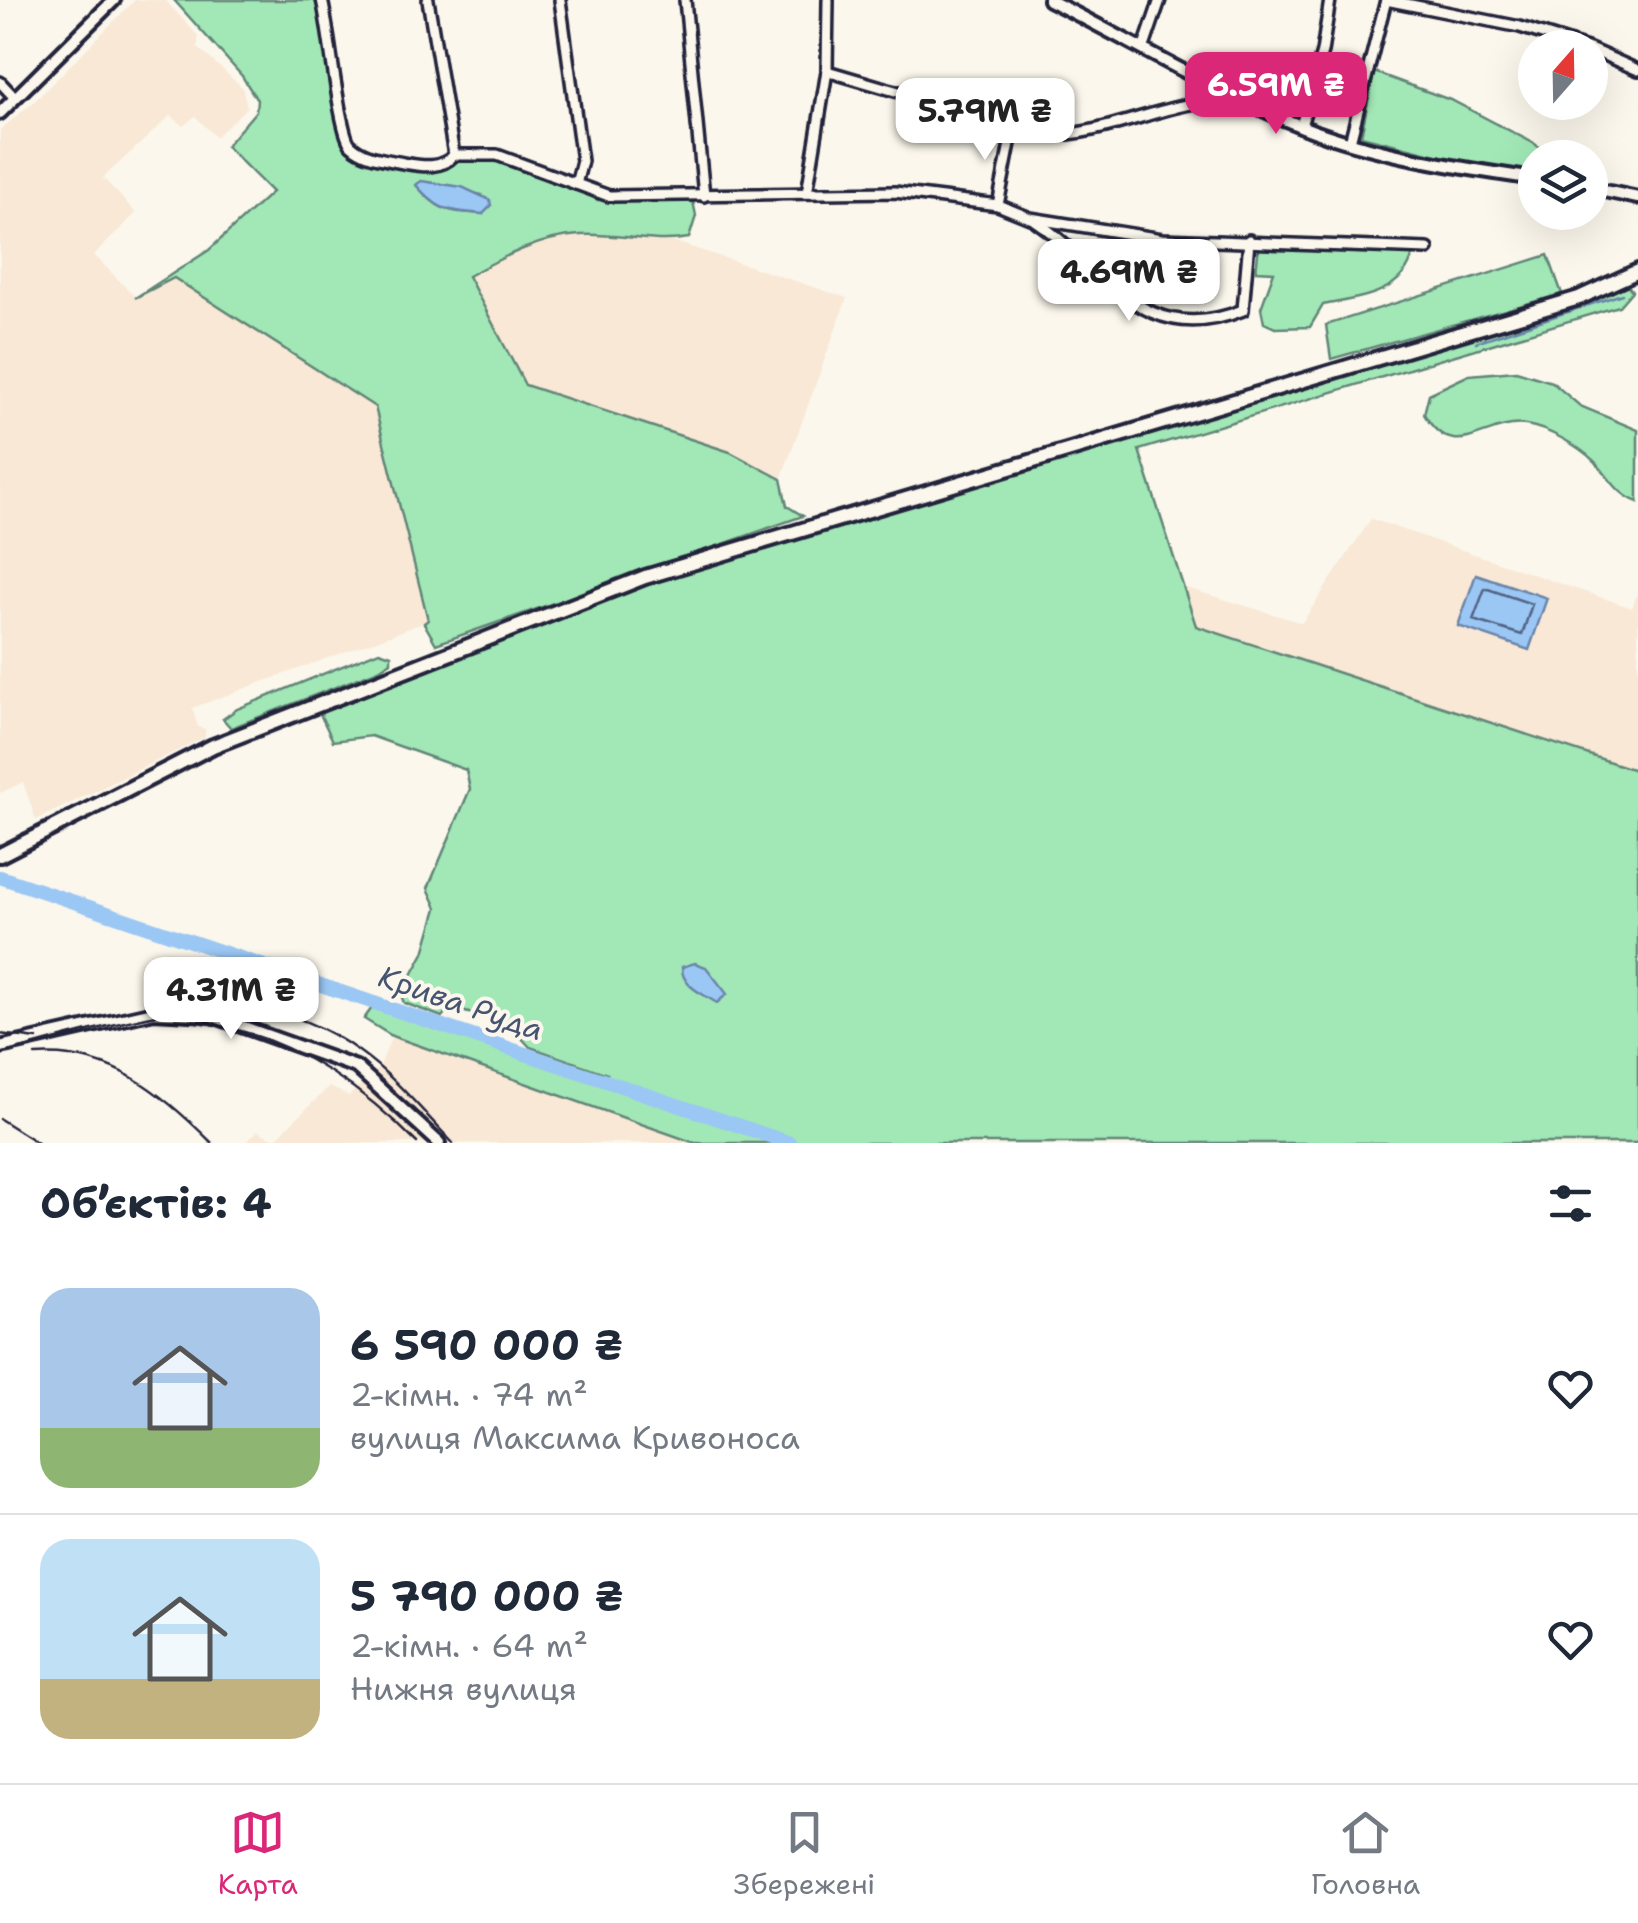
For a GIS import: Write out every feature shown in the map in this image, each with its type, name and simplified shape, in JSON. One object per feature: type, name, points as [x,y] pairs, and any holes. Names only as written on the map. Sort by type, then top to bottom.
[{"type":"main road","points":[[0,855],[213,746],[644,577],[1563,303],[1638,271]]},
{"type":"street","points":[[0,114],[114,0]]},
{"type":"street","points":[[322,0],[343,134],[356,150],[424,167],[446,163],[454,155],[497,155],[601,196],[895,192],[998,205],[1030,218],[1177,240],[1428,249]]},
{"type":"street","points":[[428,0],[454,155]]},
{"type":"street","points":[[560,0],[582,161],[576,184]]},
{"type":"street","points":[[685,0],[704,196]]},
{"type":"street","points":[[807,194],[827,71],[828,0]]},
{"type":"street","points":[[1049,0],[1301,126],[1350,142],[1518,176]]},
{"type":"street","points":[[1144,47],[1160,0]]},
{"type":"street","points":[[1301,126],[1322,52],[1330,0]]},
{"type":"street","points":[[1350,142],[1386,0],[1530,30]]},
{"type":"street","points":[[1608,57],[1638,70]]},
{"type":"street","points":[[827,71],[1013,128],[1061,136],[1181,102],[1241,99]]},
{"type":"street","points":[[0,82],[15,98]]},
{"type":"street","points":[[998,205],[1013,128]]},
{"type":"street","points":[[1608,192],[1638,198]]},
{"type":"street","points":[[1030,218],[1129,302],[1163,317],[1190,320],[1244,310],[1249,240]]},
{"type":"street","points":[[0,1047],[154,1012],[210,1015],[356,1067],[439,1143]]},
{"type":"shaded area","points":[[135,0],[165,0],[198,36],[198,48],[242,87],[247,107],[216,137],[195,116],[183,126],[171,115],[103,178],[136,213],[94,255],[135,297],[174,278],[376,407],[428,621],[192,708],[198,727],[205,729],[205,737],[36,820],[23,782],[0,793],[0,130],[36,100]]},
{"type":"shaded area","points":[[579,234],[672,241],[847,298],[781,479],[730,452],[525,385],[468,275],[537,243]]},
{"type":"shaded area","points":[[1371,519],[1632,608],[1638,592],[1638,771],[1195,626],[1183,587],[1302,623]]},
{"type":"shaded area","points":[[392,1036],[695,1143],[246,1143],[257,1131],[275,1139],[329,1087],[349,1096],[380,1066]]},
{"type":"green space","points":[[174,0],[317,0],[340,134],[358,156],[433,170],[467,158],[497,158],[569,184],[597,200],[693,201],[696,216],[689,238],[565,237],[522,250],[468,276],[525,385],[730,452],[781,479],[787,506],[803,516],[436,644],[424,623],[428,620],[375,407],[174,278],[135,298],[209,250],[272,192],[226,146],[256,111],[257,100],[242,76]],"holes":[[[425,182],[482,195],[483,214],[452,211],[438,206],[416,185]]]},
{"type":"green space","points":[[1374,72],[1453,101],[1527,140],[1518,140],[1518,170],[1465,162],[1361,136]]},
{"type":"green space","points":[[1293,243],[1413,253],[1408,267],[1390,286],[1323,305],[1310,327],[1275,328],[1264,323],[1261,308],[1274,272],[1256,271],[1259,245]]},
{"type":"green space","points":[[1548,255],[1562,294],[1331,359],[1326,325]]},
{"type":"green space","points":[[1627,284],[1632,291],[1619,306],[1139,450],[1196,626],[1638,771],[1638,1143],[695,1143],[392,1036],[364,1019],[374,1005],[602,1081],[607,1074],[530,1047],[516,1032],[493,1019],[449,1008],[442,1017],[404,1003],[401,995],[424,953],[437,908],[428,888],[470,789],[466,770],[371,736],[333,741],[321,716],[323,708],[576,609],[704,564],[1572,306]]},
{"type":"green space","points":[[1516,371],[1552,382],[1580,406],[1638,430],[1638,502],[1619,490],[1588,455],[1543,430],[1511,425],[1459,439],[1447,437],[1424,414],[1429,394],[1469,375]]},
{"type":"green space","points":[[379,651],[391,655],[391,662],[379,670],[231,728],[223,719],[237,709]]},
{"type":"water","points":[[421,181],[462,187],[490,200],[491,206],[483,214],[445,208],[416,185]]},
{"type":"water","points":[[1476,574],[1547,598],[1529,650],[1458,626]]},
{"type":"water","points":[[695,963],[706,967],[727,994],[717,1003],[685,979],[682,967]]},
{"type":"waterway","points":[[1476,342],[1622,294]]},
{"type":"waterway","name":"Крива Руда","points":[[0,877],[790,1143]]},
{"type":"railway","points":[[0,1054],[193,1008],[263,1008],[307,1022],[360,1052],[397,1083],[453,1143]]},
{"type":"railway","points":[[171,1020],[242,1031],[306,1057],[364,1096],[417,1143]]},
{"type":"railway","points":[[0,1034],[37,1039]]},
{"type":"railway","points":[[35,1055],[62,1055],[111,1067],[174,1107],[212,1143]]},
{"type":"railway","points":[[0,1119],[38,1143]]}]
